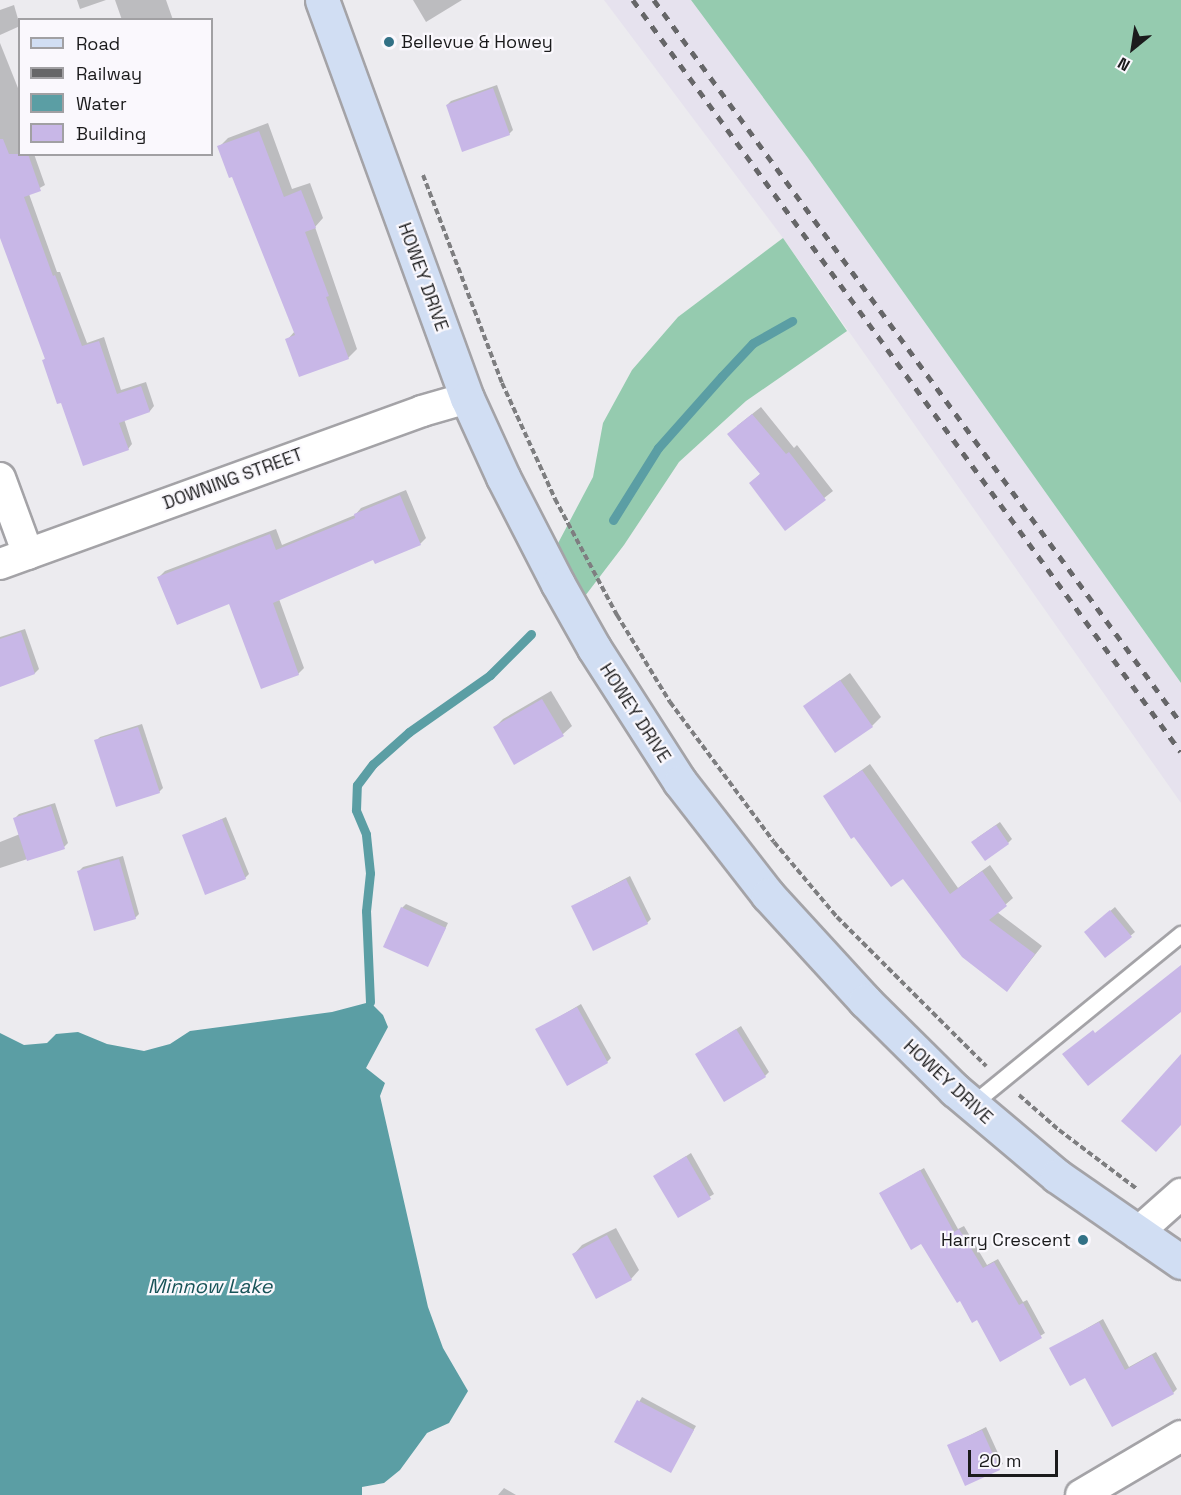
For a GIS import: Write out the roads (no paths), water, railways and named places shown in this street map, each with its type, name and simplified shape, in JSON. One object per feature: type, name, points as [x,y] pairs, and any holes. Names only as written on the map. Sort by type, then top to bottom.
[{"type":"main road","name":"HOWEY DRIVE","points":[[322,0],[466,398],[503,477],[558,584],[594,648],[680,782],[768,895],[865,1001],[972,1105],[1057,1176],[1181,1262]]},
{"type":"street","name":"DOWNING STREET","points":[[0,564],[422,411],[466,398]]},
{"type":"street","points":[[0,478],[28,554]]},
{"type":"street","points":[[1137,1233],[1172,1202]]},
{"type":"street","points":[[1081,1495],[1181,1436]]},
{"type":"lane","points":[[972,1105],[1000,1079],[1181,934]]},
{"type":"water","name":"Minnow Lake","points":[[370,1002],[383,1015],[388,1027],[366,1068],[385,1083],[380,1096],[428,1307],[443,1348],[468,1391],[449,1423],[427,1433],[400,1470],[384,1483],[362,1487],[362,1495],[0,1495],[0,1033],[24,1045],[47,1043],[56,1034],[78,1032],[107,1044],[144,1051],[170,1044],[190,1031],[332,1012]]},
{"type":"waterway","points":[[613,520],[658,448],[722,376],[753,343],[792,321]]},
{"type":"waterway","points":[[370,1002],[366,911],[370,873],[366,834],[356,810],[357,785],[373,764],[409,732],[490,675],[531,634]]},
{"type":"railway","points":[[633,0],[1181,752]]},
{"type":"railway","points":[[654,0],[1181,723]]},
{"type":"place","name":"Bellevue & Howey","points":[[389,42]]},
{"type":"place","name":"Harry Crescent","points":[[1083,1240]]}]
